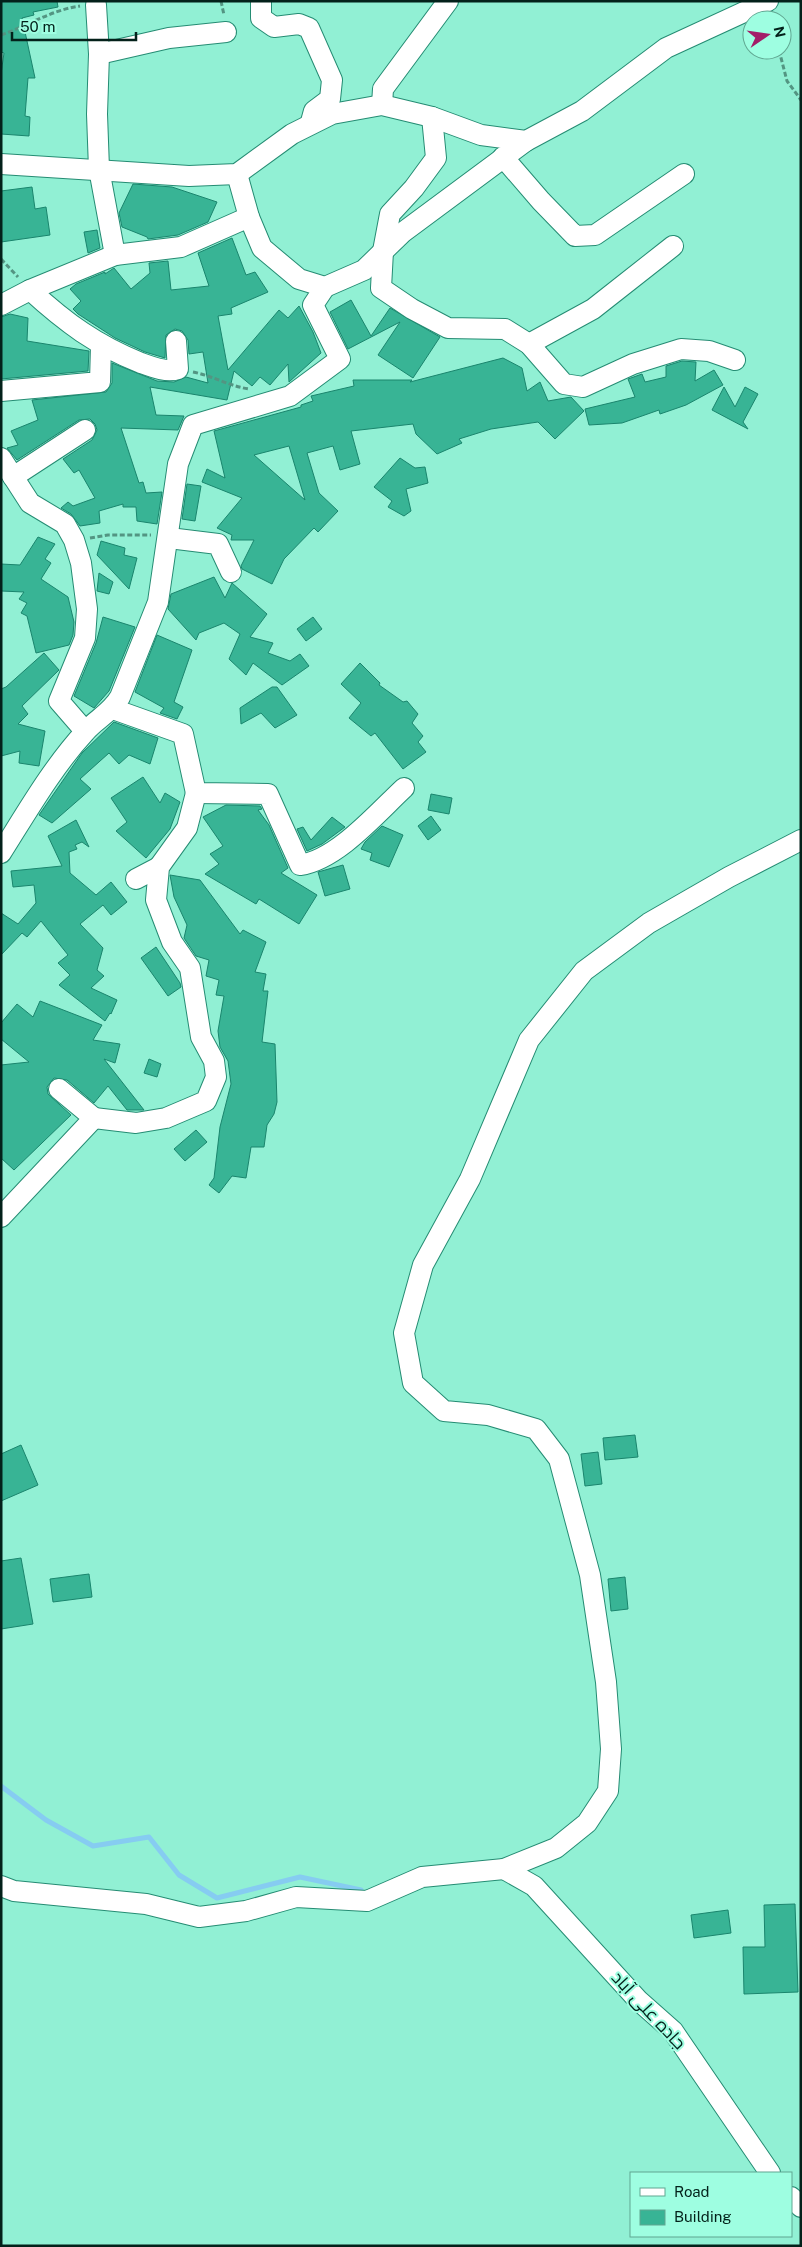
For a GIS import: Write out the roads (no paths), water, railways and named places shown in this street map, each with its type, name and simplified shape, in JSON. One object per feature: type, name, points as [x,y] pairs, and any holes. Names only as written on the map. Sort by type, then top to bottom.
[{"type":"street","points":[[261,1],[261,18],[274,27],[299,24],[309,28],[332,80],[330,99],[314,111],[310,125]]},
{"type":"street","points":[[382,106],[383,89],[448,1]]},
{"type":"street","points":[[1,853],[35,800],[85,731],[113,709],[120,697],[158,602],[178,464],[193,425],[290,396],[340,359],[313,305],[325,287],[364,270],[402,233],[526,140],[582,111],[666,48],[768,1]]},
{"type":"street","points":[[96,5],[99,54],[97,114],[99,169],[115,255]]},
{"type":"street","points":[[99,54],[169,38],[226,32]]},
{"type":"street","points":[[1,164],[189,176],[237,174],[292,134],[332,114],[382,106],[432,117],[481,135],[526,140]]},
{"type":"street","points":[[432,117],[436,158],[414,188],[390,214],[383,252],[381,288],[412,309],[448,328],[506,329],[529,344],[564,384],[583,387],[633,364],[681,349],[709,351],[735,360]]},
{"type":"street","points":[[504,157],[541,201],[575,236],[595,235],[684,174]]},
{"type":"street","points":[[237,174],[249,217],[262,248],[299,279],[325,287]]},
{"type":"street","points":[[1,305],[30,290],[115,255],[181,247],[249,217]]},
{"type":"street","points":[[529,344],[593,309],[673,246]]},
{"type":"street","points":[[30,290],[62,319],[101,346],[149,366],[172,371],[178,369],[176,341]]},
{"type":"street","points":[[1,391],[100,382],[101,346]]},
{"type":"street","points":[[13,477],[84,430]]},
{"type":"street","points":[[1,458],[30,503],[65,524],[74,540],[81,563],[87,609],[86,638],[59,700],[85,731]]},
{"type":"street","points":[[168,538],[218,544],[231,572]]},
{"type":"street","points":[[113,709],[183,734],[196,793],[187,828],[159,866],[136,879]]},
{"type":"street","points":[[196,793],[268,794],[300,865],[313,864],[347,841],[404,788]]},
{"type":"street","points":[[1,1886],[14,1891],[146,1904],[199,1917],[246,1911],[296,1897],[367,1901],[422,1878],[504,1870],[556,1848],[586,1823],[608,1791],[611,1749],[606,1682],[590,1575],[559,1459],[536,1429],[488,1415],[444,1411],[413,1383],[404,1333],[422,1265],[470,1179],[529,1040],[584,971],[649,923],[729,877],[801,840]]},
{"type":"street","points":[[59,1090],[94,1118],[136,1122],[166,1118],[206,1101],[216,1077],[214,1061],[201,1037],[190,968],[172,942],[156,900],[159,866]]},
{"type":"street","points":[[1,1217],[94,1118]]},
{"type":"street","name":"جاده علی آباد","points":[[504,1870],[534,1886],[638,2000],[673,2031],[769,2172]]},
{"type":"street","points":[[792,2198],[801,2207]]},
{"type":"waterway","points":[[1,1786],[46,1820],[93,1846],[149,1837],[179,1875],[217,1898],[300,1877],[361,1890]]}]
